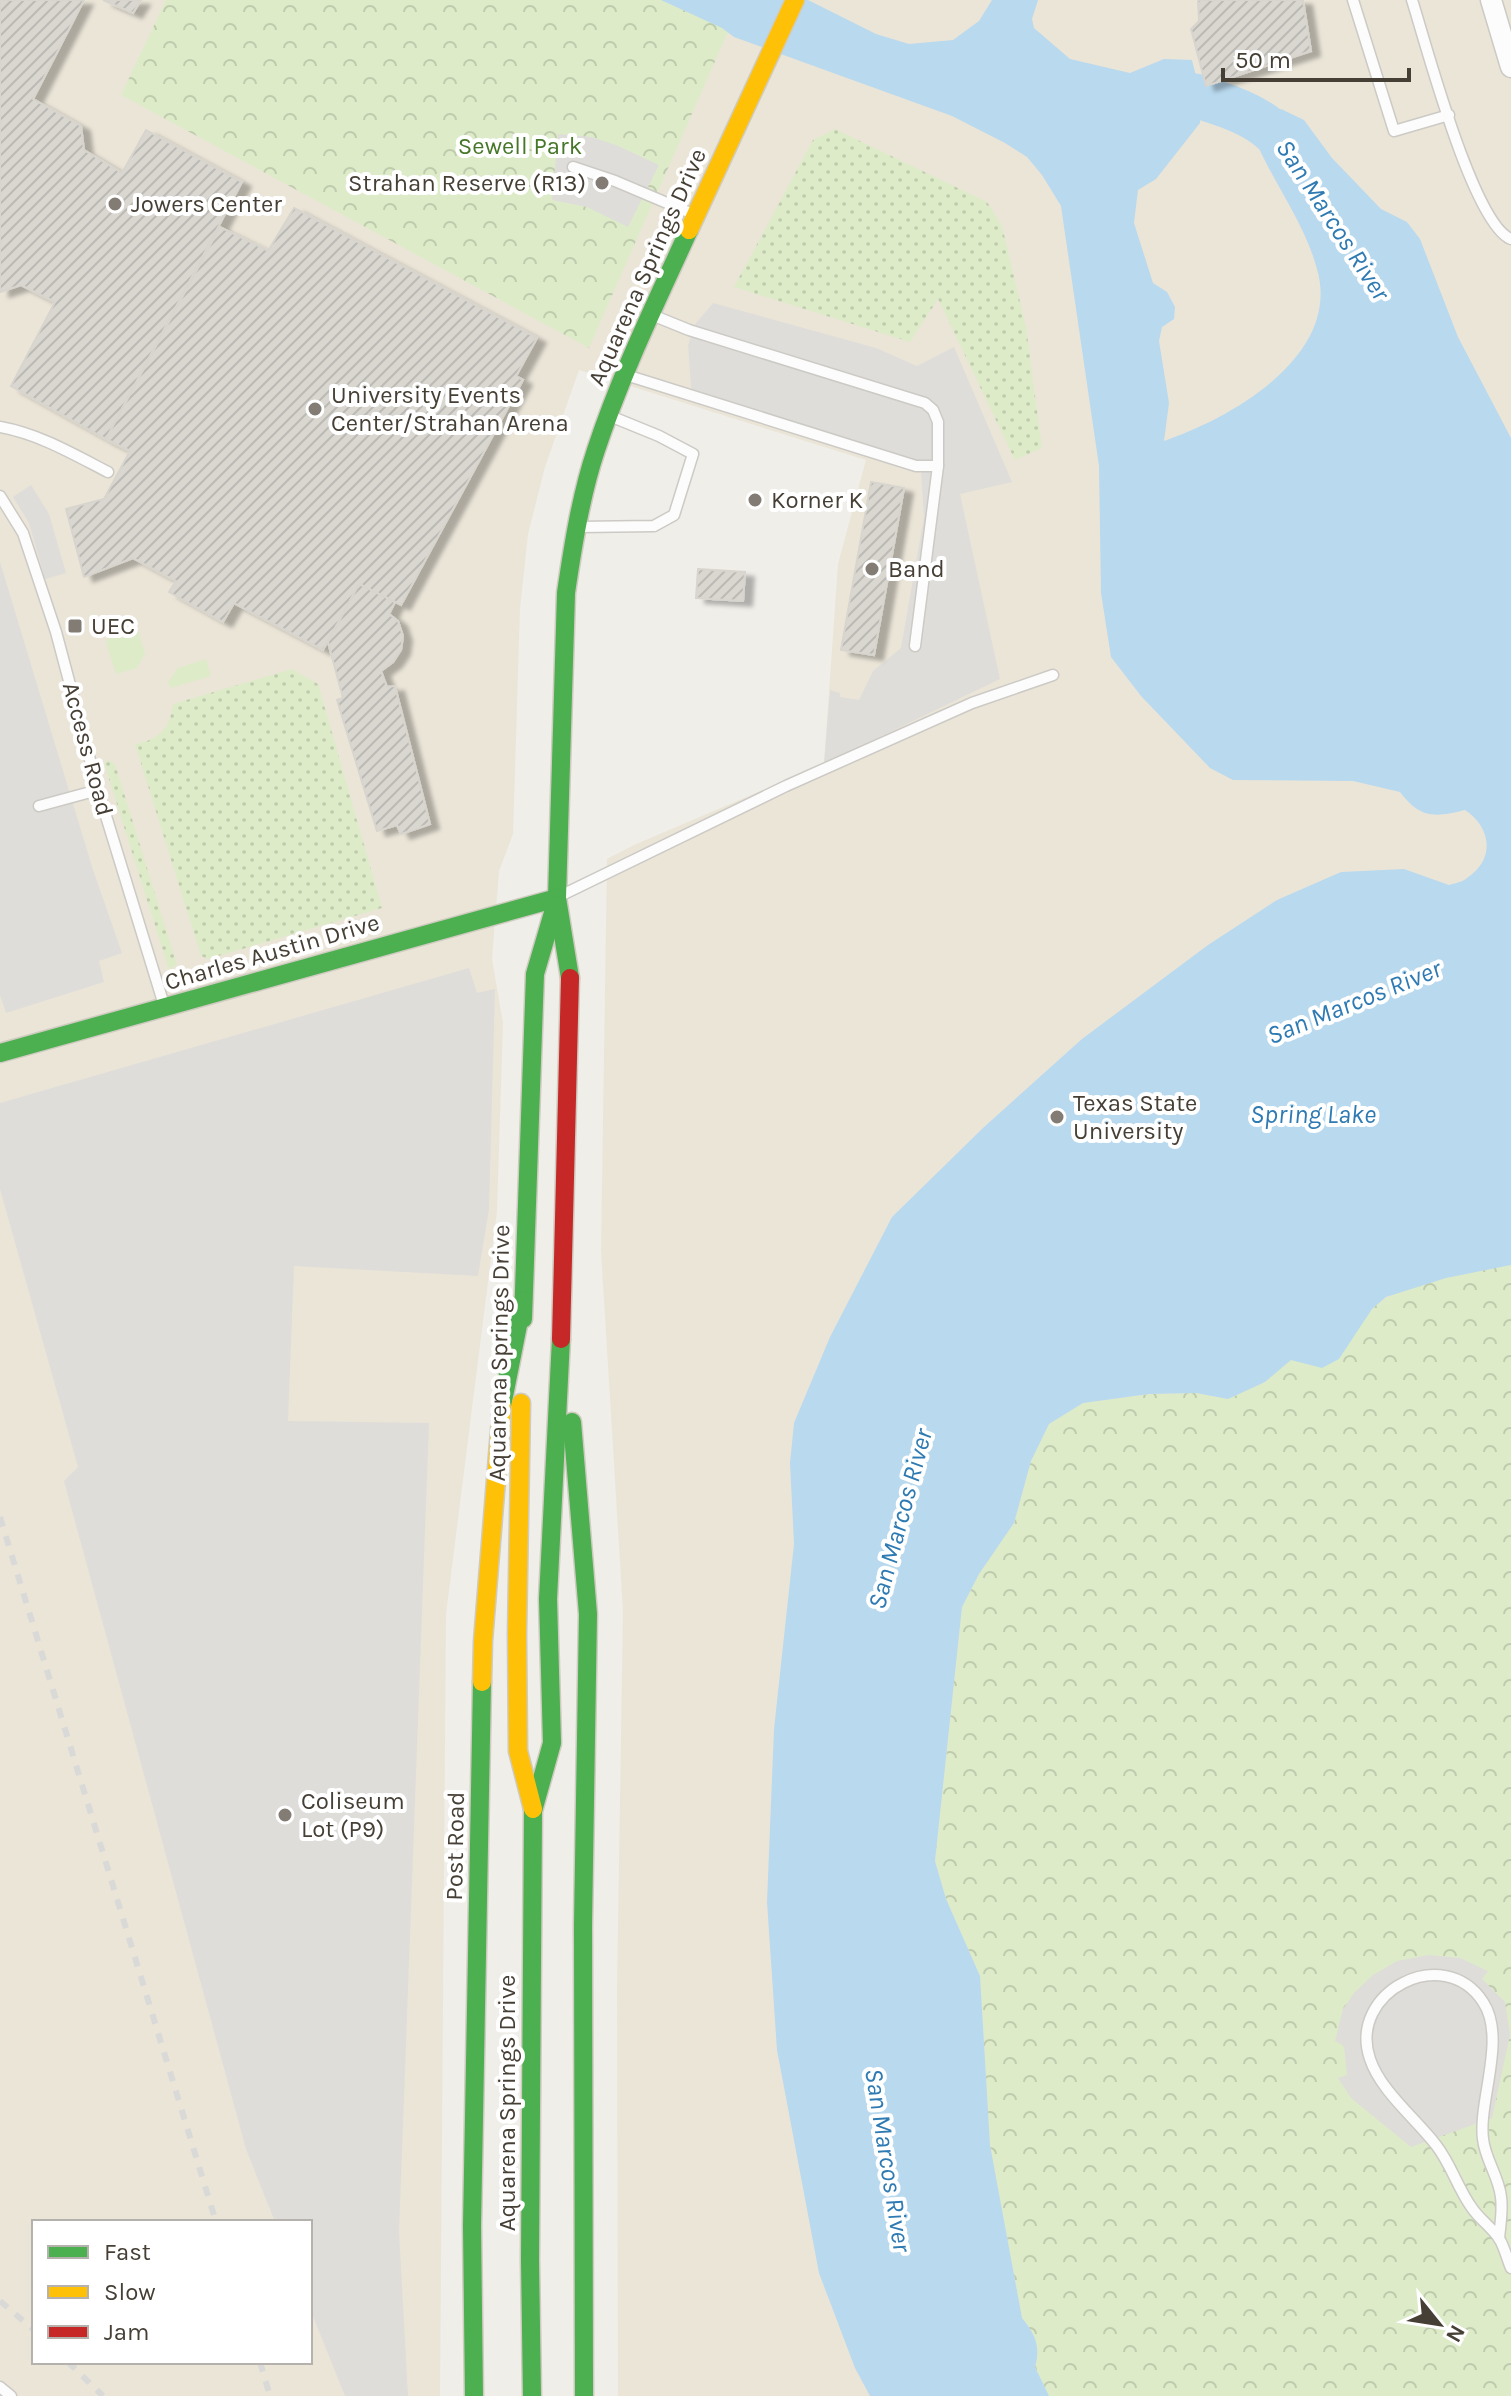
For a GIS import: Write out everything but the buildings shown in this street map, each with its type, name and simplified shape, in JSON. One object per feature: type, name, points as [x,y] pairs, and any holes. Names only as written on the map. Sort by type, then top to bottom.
[{"type":"main road","name":"Aquarena Springs Drive","points":[[533,1811],[552,1743],[548,1599],[562,1308],[570,972],[557,898],[566,593],[577,527],[595,453],[623,375],[795,0]]},
{"type":"main road","name":"Aquarena Springs Drive","points":[[532,2396],[533,1811],[518,1751],[517,1634],[523,1300],[535,974],[557,898]]},
{"type":"main road","name":"Charles Austin Drive","points":[[0,1053],[557,898]]},
{"type":"main road","name":"Post Road","points":[[474,2396],[472,2226],[483,1641],[503,1398],[523,1300]]},
{"type":"main road","points":[[562,1308],[588,1614],[583,1925],[584,2396]]},
{"type":"street","points":[[1491,0],[1511,67]]},
{"type":"lane","points":[[1353,0],[1394,131],[1449,115]]},
{"type":"lane","points":[[1412,0],[1460,151],[1487,213],[1503,236],[1511,239]]},
{"type":"lane","points":[[573,167],[615,181],[694,215]]},
{"type":"lane","points":[[650,314],[689,330],[925,403],[933,410],[938,422],[938,466],[915,646]]},
{"type":"lane","points":[[623,375],[916,466],[938,466]]},
{"type":"lane","points":[[577,527],[654,526],[674,515],[693,454],[659,436],[608,416]]},
{"type":"lane","points":[[0,427],[23,431],[56,444],[108,472]]},
{"type":"lane","name":"Access Road","points":[[0,496],[23,533],[56,632],[98,790],[164,1007]]},
{"type":"lane","points":[[557,898],[786,786],[972,703],[1053,675]]},
{"type":"lane","points":[[39,806],[98,790]]},
{"type":"lane","points":[[1499,2239],[1501,2196],[1483,2138],[1493,2038],[1485,2003],[1471,1989],[1454,1979],[1434,1975],[1414,1978],[1396,1986],[1376,2008],[1366,2037],[1369,2057],[1376,2074],[1438,2148],[1472,2209],[1499,2239],[1511,2268]]},
{"type":"lane","points":[[0,2387],[11,2396]]},
{"type":"shaded area","name":"Texas State University","points":[[0,0],[1511,0],[1511,2396],[618,2396],[617,1989],[623,1611],[601,1251],[607,859],[824,764],[838,564],[866,460],[579,370],[545,467],[528,534],[520,609],[513,834],[499,871],[492,959],[503,1023],[497,1211],[446,1614],[440,2396],[0,2396]]},
{"type":"shaded area","name":"Strahan Reserve (R13)","points":[[558,134],[591,137],[659,165],[628,227],[587,207],[552,200]]},
{"type":"shaded area","points":[[713,303],[876,348],[917,366],[954,347],[1012,482],[960,494],[1000,679],[824,764],[830,690],[840,693],[840,697],[859,700],[873,671],[901,648],[924,517],[921,472],[692,400],[688,345],[696,323]]},
{"type":"shaded area","points":[[31,485],[49,514],[66,573],[45,579],[29,523],[13,497]]},
{"type":"shaded area","points":[[0,562],[93,870],[122,953],[99,961],[104,982],[6,1013],[0,995]]},
{"type":"shaded area","name":"Coliseum Lot (P9)","points":[[469,968],[477,993],[495,989],[489,1209],[478,1276],[294,1266],[288,1421],[429,1423],[399,2232],[408,2396],[345,2396],[312,2314],[312,2220],[274,2220],[246,2149],[64,1481],[78,1467],[0,1189],[0,1103]]},
{"type":"shaded area","points":[[1429,1955],[1460,1958],[1488,1971],[1482,1979],[1505,2002],[1510,2035],[1492,2118],[1411,2147],[1351,2098],[1338,2078],[1347,2075],[1344,2046],[1335,2041],[1343,2009],[1373,1975],[1397,1961]]},
{"type":"green space","name":"Sewell Park","points":[[166,0],[742,0],[589,348],[121,95]]},
{"type":"green space","points":[[835,129],[987,202],[1002,226],[1026,327],[1042,448],[1015,460],[938,299],[910,342],[734,287],[813,140]]},
{"type":"green space","points":[[137,627],[145,654],[137,668],[116,674],[106,642],[110,634]]},
{"type":"green space","points":[[206,659],[211,676],[171,688],[168,682],[178,668]]},
{"type":"green space","points":[[292,669],[318,684],[382,908],[208,959],[201,956],[135,744],[162,732],[173,704]]},
{"type":"green space","points":[[108,760],[115,764],[177,965],[169,970],[104,763]]},
{"type":"green space","points":[[1511,1265],[1511,2396],[1049,2396],[1035,2367],[1036,2341],[1022,2318],[990,2145],[980,1976],[946,1899],[935,1861],[962,1607],[979,1574],[1014,1523],[1031,1461],[1049,1424],[1083,1403],[1149,1394],[1196,1393],[1228,1399],[1265,1382],[1291,1359],[1339,1359],[1360,1325],[1374,1307],[1386,1298],[1439,1279]]},
{"type":"water","name":"Spring Lake","points":[[661,0],[808,0],[876,34],[909,44],[953,40],[979,21],[992,0],[1038,0],[1032,19],[1034,28],[1070,59],[1130,73],[1164,59],[1192,60],[1201,97],[1200,123],[1156,179],[1138,190],[1134,223],[1153,283],[1167,292],[1175,307],[1174,319],[1162,327],[1159,341],[1169,403],[1164,441],[1220,417],[1249,399],[1275,379],[1298,355],[1313,329],[1320,300],[1312,252],[1256,142],[1281,109],[1304,120],[1332,158],[1381,209],[1407,222],[1420,239],[1458,337],[1511,438],[1511,1265],[1446,1278],[1386,1297],[1372,1309],[1339,1359],[1322,1368],[1291,1360],[1265,1382],[1228,1399],[1196,1393],[1149,1394],[1083,1403],[1049,1424],[1031,1461],[1014,1523],[979,1574],[962,1607],[935,1861],[946,1899],[980,1976],[990,2145],[1022,2318],[1036,2341],[1035,2367],[1049,2396],[870,2396],[855,2368],[819,2273],[777,2050],[767,1902],[774,1729],[794,1544],[790,1463],[794,1423],[830,1337],[892,1217],[983,1128],[1082,1039],[1208,945],[1277,900],[1341,872],[1404,869],[1449,885],[1463,880],[1476,870],[1483,862],[1487,843],[1480,825],[1465,810],[1428,814],[1414,807],[1400,792],[1353,781],[1233,780],[1210,768],[1141,696],[1111,657],[1101,593],[1099,466],[1061,206],[1027,157],[952,116],[734,37],[722,28]]},
{"type":"waterway","name":"San Marcos River","points":[[1142,102],[1188,94],[1245,114],[1278,136],[1306,173]]},
{"type":"railway","points":[[0,1517],[215,2220]]},
{"type":"railway","points":[[0,2301],[32,2328]]},
{"type":"railway","points":[[70,2364],[103,2396]]},
{"type":"railway","points":[[261,2364],[270,2396]]},
{"type":"traffic: fast","points":[[570,978],[557,898],[566,593],[578,520],[596,450],[616,394],[689,230]]},
{"type":"traffic: fast","points":[[0,1053],[557,898]]},
{"type":"traffic: fast","points":[[523,1319],[535,974],[555,906]]},
{"type":"traffic: fast","points":[[502,1406],[523,1300]]},
{"type":"traffic: fast","points":[[532,2396],[533,1811],[552,1743],[548,1599],[561,1339]]},
{"type":"traffic: fast","points":[[572,1422],[588,1614],[583,1925],[584,2396]]},
{"type":"traffic: fast","points":[[474,2396],[472,2226],[482,1682]]},
{"type":"traffic: slow","points":[[689,230],[795,0]]},
{"type":"traffic: slow","points":[[521,1403],[518,1751],[533,1809]]},
{"type":"traffic: slow","points":[[482,1682],[502,1406]]},
{"type":"traffic: jam","points":[[561,1339],[570,978]]},
{"type":"place","name":"Strahan Reserve (R13)","points":[[602,183]]},
{"type":"place","name":"Jowers Center","points":[[115,204]]},
{"type":"place","name":"University Events Center/Strahan Arena","points":[[315,409]]},
{"type":"place","name":"Korner K","points":[[755,500]]},
{"type":"place","name":"Band","points":[[872,569]]},
{"type":"place","name":"UEC","points":[[75,626]]},
{"type":"place","name":"Texas State University","points":[[1057,1117]]},
{"type":"place","name":"Coliseum Lot (P9)","points":[[285,1815]]}]
